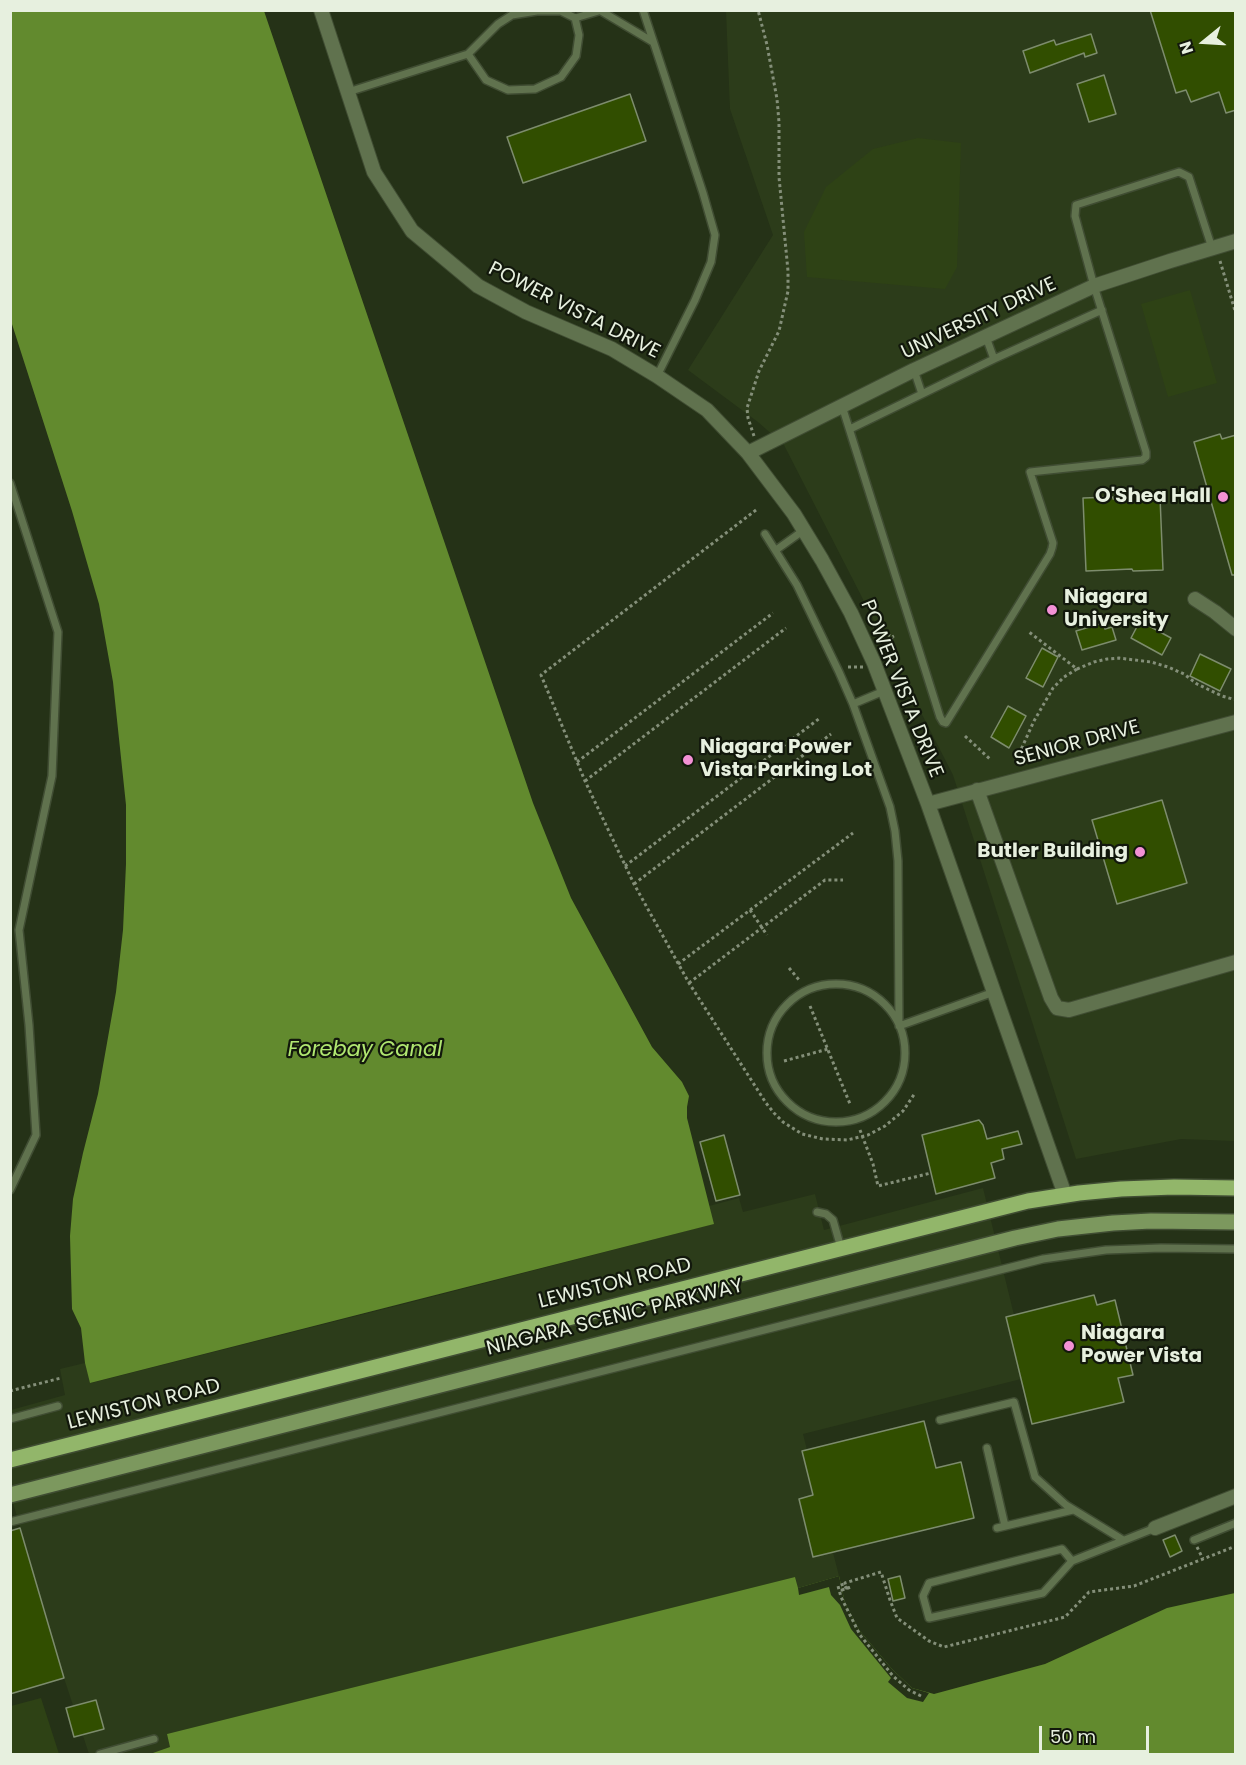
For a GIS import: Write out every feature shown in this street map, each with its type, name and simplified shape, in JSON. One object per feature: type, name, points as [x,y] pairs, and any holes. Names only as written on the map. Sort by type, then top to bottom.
[{"type":"main road","name":"LEWISTON ROAD","points":[[10,1460],[1001,1208],[1065,1195],[1147,1188],[1236,1188]]},
{"type":"main road","name":"NIAGARA SCENIC PARKWAY","points":[[10,1494],[1037,1233],[1133,1222],[1236,1222]]},
{"type":"street","name":"POWER VISTA DRIVE","points":[[321,10],[374,172],[412,231],[478,286],[526,312],[612,349],[707,410],[748,453],[794,514],[851,613],[874,663],[928,804],[1065,1195]]},
{"type":"street","name":"UNIVERSITY DRIVE","points":[[748,453],[914,370],[1094,286],[1236,241]]},
{"type":"street","points":[[1195,599],[1236,629]]},
{"type":"street","name":"SENIOR DRIVE","points":[[928,804],[1236,722]]},
{"type":"street","points":[[978,790],[1051,998],[1058,1008],[1068,1010],[1236,962]]},
{"type":"street","points":[[1155,1528],[1236,1496]]},
{"type":"lane","points":[[643,10],[715,235],[711,262],[695,300],[657,376]]},
{"type":"lane","points":[[348,92],[468,54],[490,32],[512,15],[537,11],[561,11],[575,18],[602,11],[654,42]]},
{"type":"lane","points":[[468,54],[486,80],[508,90],[535,89],[561,77],[576,57],[579,35],[575,18]]},
{"type":"lane","points":[[842,406],[940,717],[946,723],[1052,548],[1053,543],[1030,472],[1142,460],[1146,457],[1094,286],[1075,216],[1076,205],[1179,172],[1189,177],[1212,248]]},
{"type":"lane","points":[[850,429],[994,359],[1102,310]]},
{"type":"lane","points":[[986,337],[994,359]]},
{"type":"lane","points":[[914,370],[922,394]]},
{"type":"lane","points":[[10,483],[57,632],[52,776],[19,930],[29,1025],[36,1135],[10,1190]]},
{"type":"lane","points":[[776,550],[804,530]]},
{"type":"lane","points":[[765,534],[789,569],[814,617],[853,704],[890,807],[898,861],[899,1026],[906,1050],[903,1070],[896,1088],[884,1104],[868,1115],[849,1121],[830,1122],[811,1118],[794,1108],[780,1094],[771,1077],[767,1055],[774,1023],[794,998],[813,987],[835,983],[856,987],[876,996],[892,1011],[899,1026]]},
{"type":"lane","points":[[853,704],[884,691]]},
{"type":"lane","points":[[899,1026],[994,992]]},
{"type":"lane","points":[[817,1212],[826,1214],[833,1220],[841,1248]]},
{"type":"lane","points":[[10,1522],[1043,1259],[1106,1250],[1236,1249]]},
{"type":"lane","points":[[940,1420],[1014,1402],[1035,1477],[1073,1510],[1123,1540]]},
{"type":"lane","points":[[10,1419],[58,1406]]},
{"type":"lane","points":[[987,1448],[1005,1526]]},
{"type":"lane","points":[[997,1528],[1073,1510]]},
{"type":"lane","points":[[1194,1540],[1236,1523]]},
{"type":"lane","points":[[1072,1561],[1062,1549],[929,1583],[923,1596],[929,1618],[1043,1593],[1072,1561],[1155,1528]]},
{"type":"lane","points":[[100,1755],[154,1739]]},
{"type":"path","points":[[754,437],[747,408],[756,377],[778,331],[788,291],[780,198],[777,99],[758,10]]},
{"type":"path","points":[[1211,264],[1221,261],[1236,314]]},
{"type":"path","points":[[756,510],[541,675],[585,781],[634,884],[689,983],[770,1108],[783,1122],[802,1134],[823,1139],[847,1140],[877,1131],[896,1118],[915,1093]]},
{"type":"path","points":[[577,762],[773,613]]},
{"type":"path","points":[[872,625],[893,637],[888,657],[881,660]]},
{"type":"path","points":[[585,781],[786,628]]},
{"type":"path","points":[[1029,632],[1077,669]]},
{"type":"path","points":[[1019,754],[1053,688],[1064,677],[1094,662],[1119,658],[1151,662],[1184,674],[1216,694],[1236,700]]},
{"type":"path","points":[[847,667],[865,667]]},
{"type":"path","points":[[625,866],[820,718]]},
{"type":"path","points":[[634,884],[831,734]]},
{"type":"path","points":[[964,736],[992,760]]},
{"type":"path","points":[[678,964],[853,833]]},
{"type":"path","points":[[689,983],[825,880],[843,880]]},
{"type":"path","points":[[750,910],[767,935]]},
{"type":"path","points":[[789,968],[800,981]]},
{"type":"path","points":[[810,1006],[850,1104]]},
{"type":"path","points":[[784,1061],[828,1049]]},
{"type":"path","points":[[746,1072],[752,1071]]},
{"type":"path","points":[[860,1130],[873,1164],[878,1186],[931,1173]]},
{"type":"path","points":[[10,1391],[61,1378]]},
{"type":"path","points":[[863,1577],[845,1583],[847,1588],[851,1587],[842,1590],[846,1588],[844,1584],[838,1586],[851,1618],[860,1635],[893,1676],[909,1690],[921,1696]]},
{"type":"shaded area","name":"Niagara University","points":[[726,11],[1235,11],[1235,1141],[1181,1139],[1076,1159],[953,775],[784,445],[758,422],[688,370],[773,235],[730,109]]},
{"type":"shaded area","points":[[918,138],[961,143],[957,267],[945,289],[807,277],[804,232],[826,187],[873,149]]},
{"type":"shaded area","points":[[1190,290],[1217,383],[1168,397],[1141,304]]},
{"type":"shaded area","points":[[983,1188],[1014,1315],[1006,1317],[1021,1379],[803,1434],[839,1576],[798,1588],[795,1577],[167,1734],[171,1747],[150,1754],[89,1754],[64,1678],[11,1496],[11,1410],[65,1395],[60,1369],[85,1363],[91,1383],[713,1224],[709,1206],[739,1198],[743,1212],[815,1194],[824,1230]]},
{"type":"shaded area","points":[[41,1698],[59,1754],[11,1754],[11,1706]]},
{"type":"water","name":"Forebay Canal","points":[[10,11],[264,11],[533,803],[571,898],[652,1047],[682,1082],[689,1096],[687,1118],[714,1224],[90,1383],[81,1328],[72,1309],[70,1236],[73,1199],[98,1094],[116,992],[123,930],[126,805],[113,682],[99,604],[72,511],[11,321]]},
{"type":"water","points":[[839,1576],[845,1603],[859,1630],[892,1669],[912,1688],[934,1694],[1045,1664],[1167,1608],[1235,1593],[1235,1754],[150,1754],[170,1747],[167,1734],[795,1577],[798,1588]]},
{"type":"pier","points":[[839,1576],[845,1603],[859,1630],[892,1669],[912,1688],[929,1693],[923,1702],[907,1698],[888,1682],[891,1678],[851,1629],[840,1605],[831,1595],[829,1587],[799,1595],[798,1588]]},
{"type":"building","points":[[1150,10],[1236,10],[1236,110],[1226,113],[1219,92],[1191,102],[1186,90],[1176,93]]},
{"type":"building","points":[[1091,34],[1097,53],[1085,57],[1084,53],[1030,73],[1023,51],[1054,40],[1056,45]]},
{"type":"building","points":[[1104,75],[1116,114],[1089,122],[1077,84]]},
{"type":"building","points":[[630,94],[646,141],[523,183],[507,137]]},
{"type":"building","name":"O'Shea Hall","points":[[1220,434],[1222,439],[1236,435],[1236,575],[1232,575],[1194,442]]},
{"type":"building","points":[[1113,497],[1113,499],[1160,497],[1163,570],[1086,571],[1083,498]]},
{"type":"building","points":[[1140,621],[1171,638],[1162,655],[1131,638]]},
{"type":"building","points":[[1103,623],[1105,629],[1112,627],[1116,640],[1082,650],[1076,631]]},
{"type":"building","points":[[1042,648],[1058,657],[1043,687],[1026,678]]},
{"type":"building","points":[[1200,654],[1231,669],[1220,691],[1190,676]]},
{"type":"building","points":[[1008,706],[1026,716],[1009,748],[991,737]]},
{"type":"building","name":"Butler Building","points":[[1162,800],[1187,883],[1117,904],[1092,820]]},
{"type":"building","points":[[979,1120],[987,1139],[1018,1131],[1022,1144],[1002,1149],[1004,1159],[991,1163],[995,1178],[936,1194],[922,1135]]},
{"type":"building","points":[[724,1135],[740,1195],[716,1201],[700,1142]]},
{"type":"building","name":"Niagara Power Vista","points":[[1094,1295],[1097,1305],[1115,1300],[1133,1375],[1118,1378],[1124,1402],[1032,1424],[1006,1317]]},
{"type":"building","points":[[924,1421],[936,1468],[961,1462],[974,1518],[813,1557],[799,1499],[813,1495],[802,1451]]},
{"type":"building","points":[[20,1528],[64,1678],[10,1694],[10,1531]]},
{"type":"building","points":[[1175,1535],[1182,1551],[1170,1557],[1163,1540]]},
{"type":"building","points":[[900,1576],[905,1598],[893,1601],[888,1579]]},
{"type":"building","points":[[96,1700],[104,1729],[74,1737],[66,1708]]},
{"type":"place","name":"O'Shea Hall","points":[[1223,497]]},
{"type":"place","name":"Niagara University","points":[[1052,610]]},
{"type":"place","name":"Niagara Power Vista Parking Lot","points":[[688,760]]},
{"type":"place","name":"Butler Building","points":[[1140,852]]},
{"type":"place","name":"Niagara Power Vista","points":[[1069,1346]]}]
